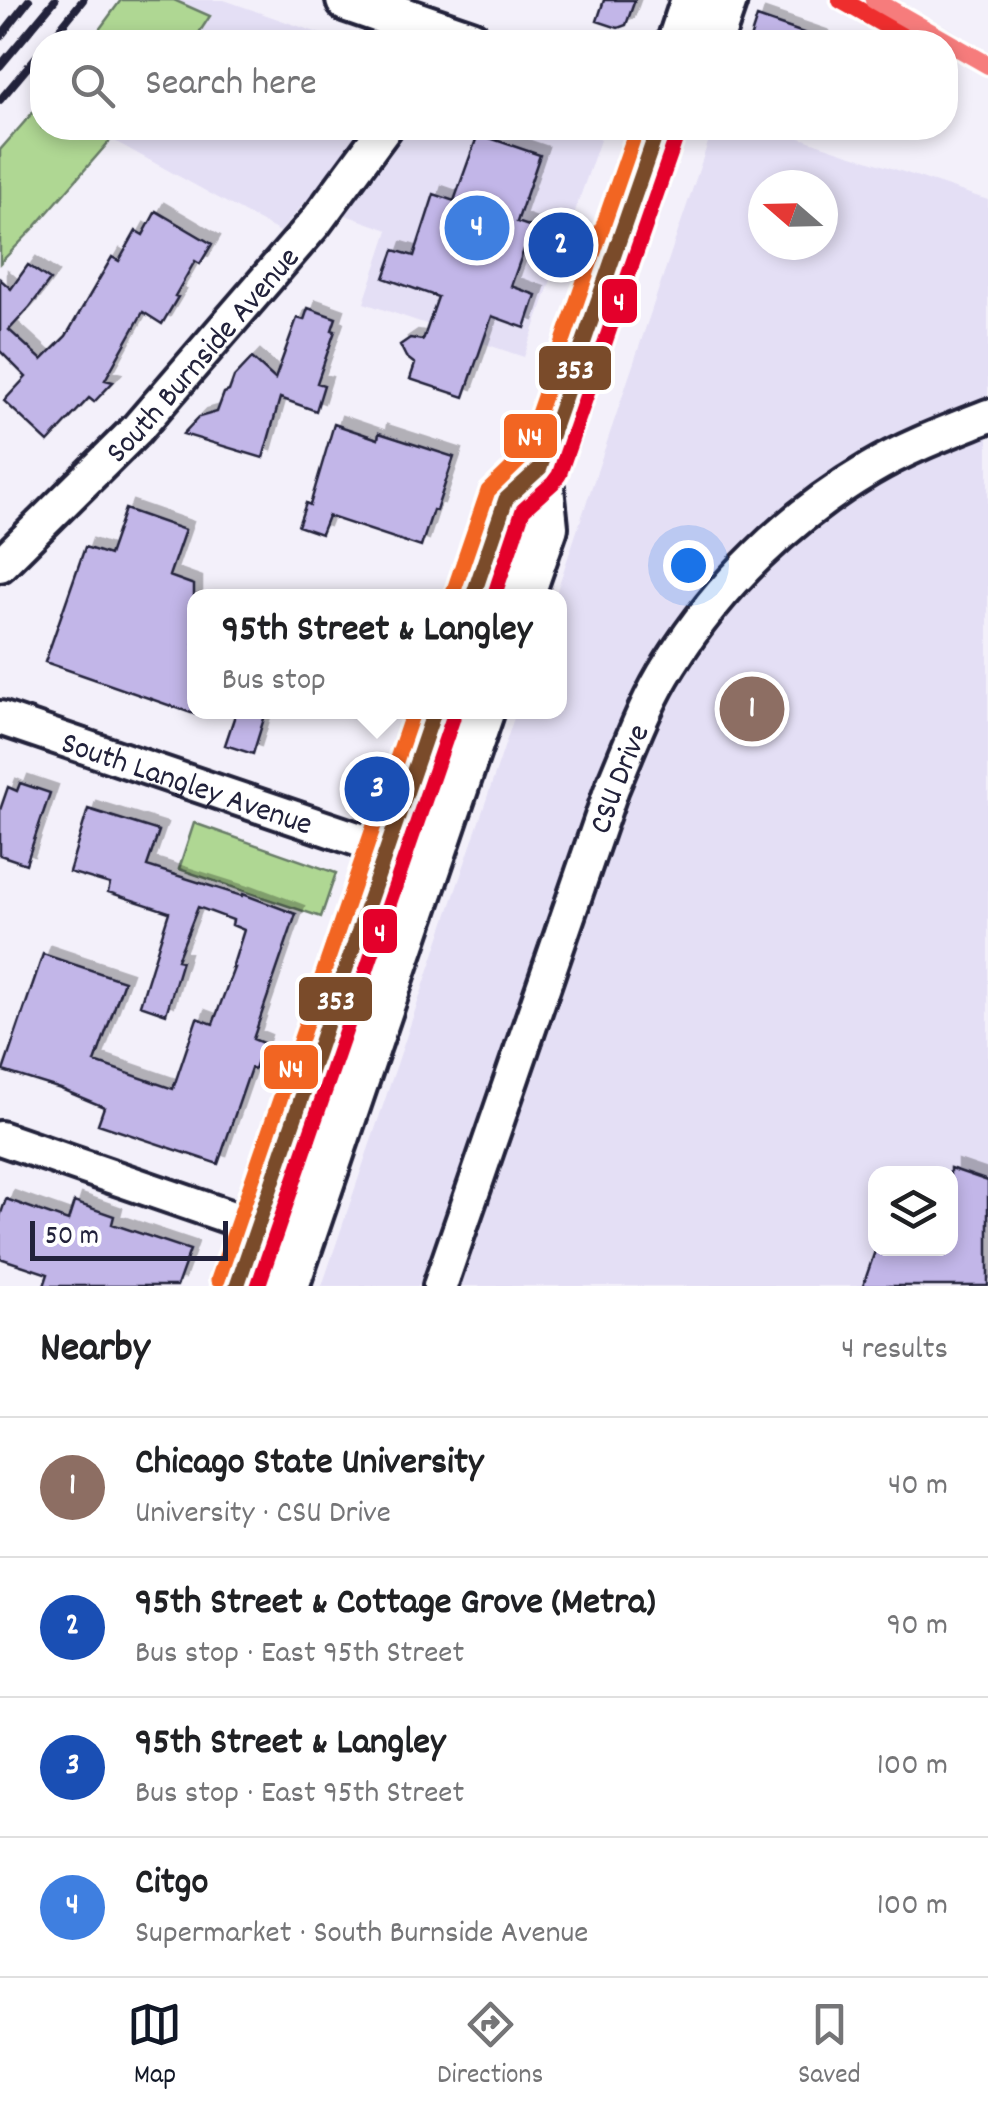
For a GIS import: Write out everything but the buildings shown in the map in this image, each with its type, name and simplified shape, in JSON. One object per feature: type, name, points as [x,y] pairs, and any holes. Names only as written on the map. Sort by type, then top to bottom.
[{"type":"main road","points":[[348,0],[429,30]]},
{"type":"main road","points":[[684,30],[693,0]]},
{"type":"main road","points":[[715,30],[725,0]]},
{"type":"main road","points":[[524,589],[546,526],[540,468],[654,140]]},
{"type":"main road","points":[[475,589],[506,499],[540,468]]},
{"type":"main road","points":[[238,1286],[432,719]]},
{"type":"main road","points":[[287,1286],[480,719]]},
{"type":"street","name":"South Burnside Avenue","points":[[0,565],[148,415],[315,223],[376,140]]},
{"type":"street","name":"CSU Drive","points":[[440,1286],[612,788],[668,666],[703,614],[739,572],[828,496],[930,438],[988,416]]},
{"type":"street","name":"South Langley Avenue","points":[[0,718],[430,864]]},
{"type":"street","points":[[0,1138],[302,1242]]},
{"type":"shaded area","points":[[174,0],[224,0],[310,30],[202,30],[205,26]]},
{"type":"shaded area","points":[[113,140],[600,140],[524,357],[364,303],[388,230],[306,201],[280,232]]},
{"type":"shaded area","points":[[709,140],[806,140],[988,200],[988,1286],[322,1286],[514,719],[567,719],[567,589],[557,589]]},
{"type":"green space","points":[[121,0],[174,0],[210,16],[201,30],[99,30]]},
{"type":"green space","points":[[30,116],[30,140],[111,140],[0,263],[0,150]]},
{"type":"green space","points":[[194,823],[336,873],[321,917],[179,869]]},
{"type":"railway","points":[[0,37],[29,0]]},
{"type":"railway","points":[[0,66],[55,0]]},
{"type":"railway","points":[[59,30],[83,0]]},
{"type":"railway","points":[[0,100],[30,64]]},
{"type":"transit line","points":[[841,0],[894,30]]},
{"type":"transit line","points":[[874,0],[927,30]]},
{"type":"transit line","points":[[958,48],[988,65]]},
{"type":"transit line","name":"N4","points":[[454,589],[488,491],[523,457],[633,140]]},
{"type":"transit line","name":"353","points":[[475,589],[506,499],[540,468],[654,140]]},
{"type":"transit line","name":"4","points":[[496,589],[523,510],[559,475],[675,140]]},
{"type":"transit line","name":"N4","points":[[218,1280],[411,719]]},
{"type":"transit line","name":"353","points":[[237,1286],[432,719]]},
{"type":"transit line","name":"4","points":[[258,1286],[453,719]]},
{"type":"place","name":"Citgo","points":[[477,228]]},
{"type":"place","name":"95th Street & Cottage Grove (Metra)","points":[[561,245]]},
{"type":"place","name":"Chicago State University","points":[[752,709]]},
{"type":"place","name":"95th Street & Langley","points":[[377,789]]}]
